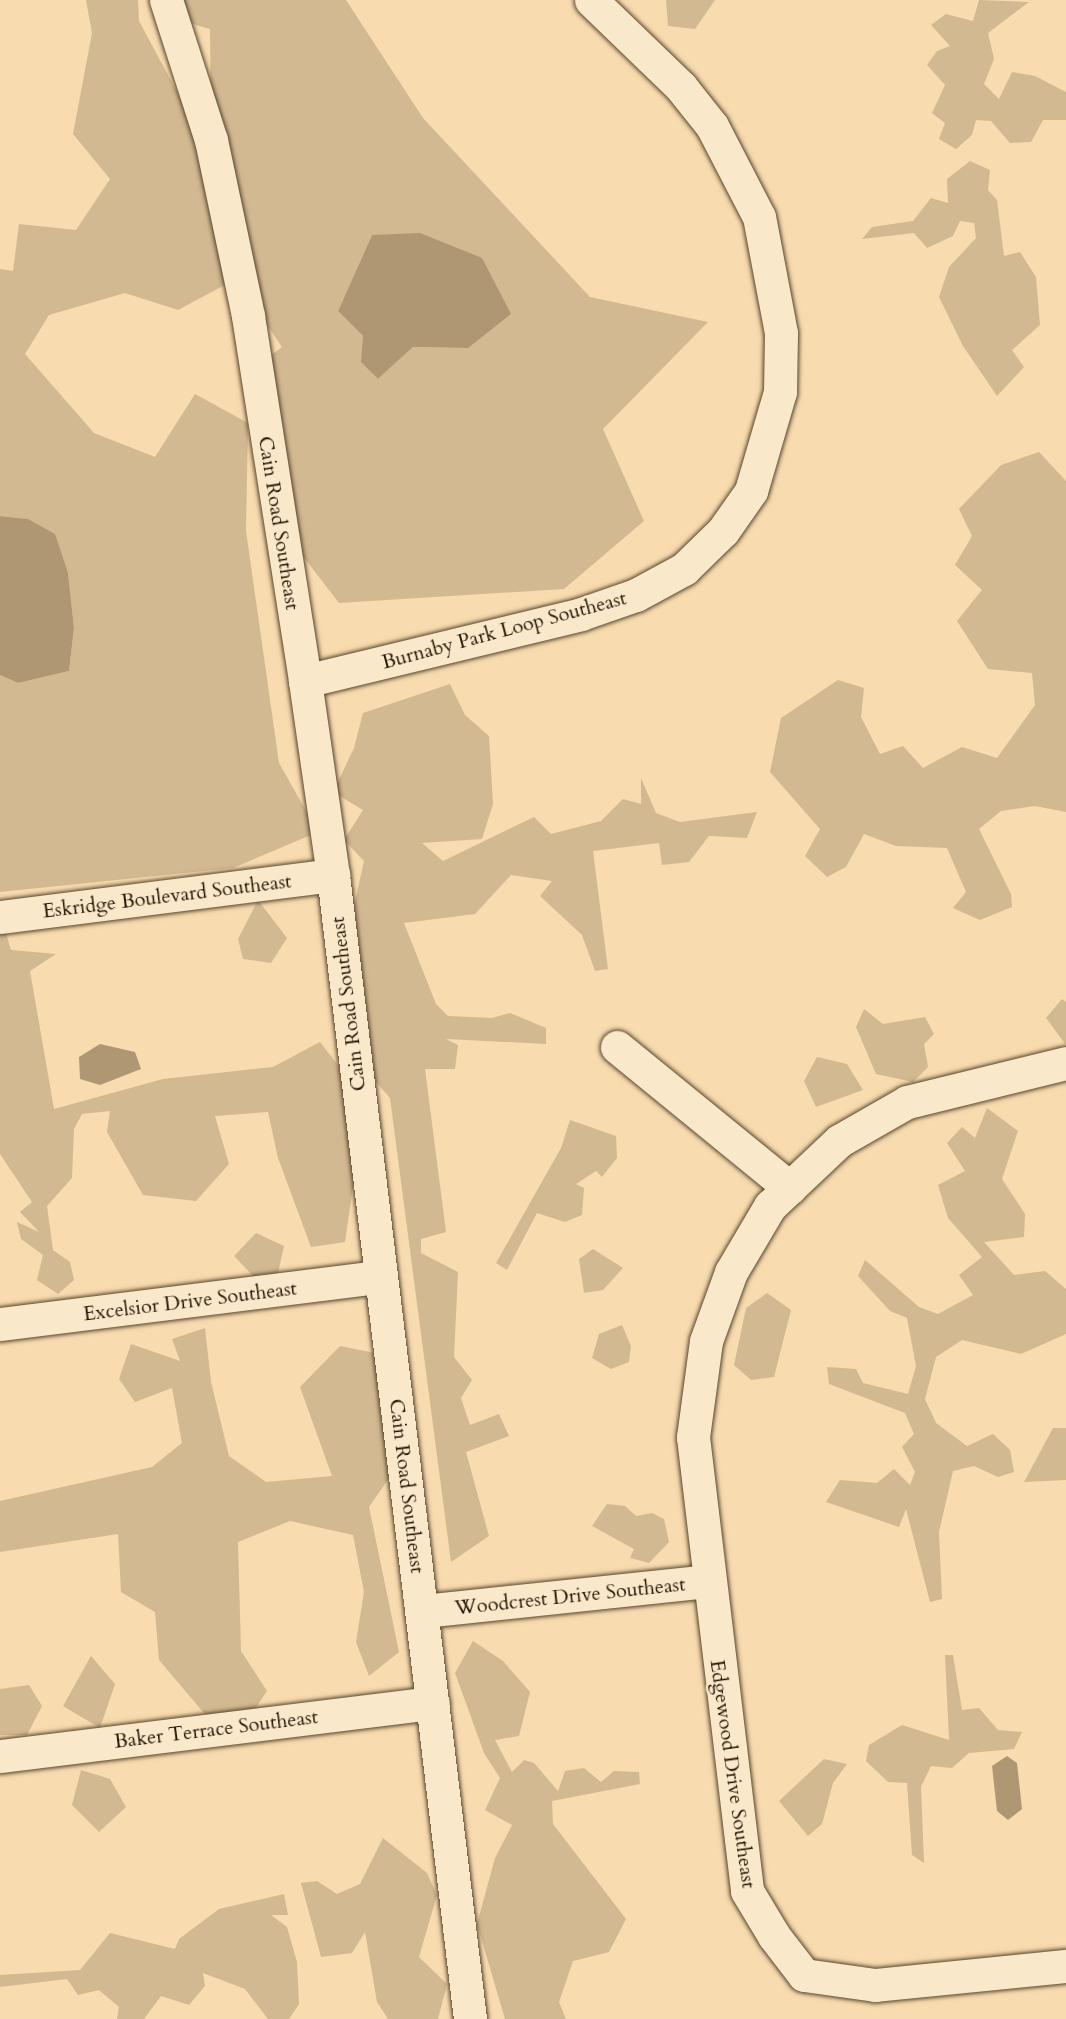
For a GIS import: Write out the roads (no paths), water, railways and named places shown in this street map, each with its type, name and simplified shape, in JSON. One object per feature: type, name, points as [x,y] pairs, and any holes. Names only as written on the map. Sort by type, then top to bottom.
[{"type":"street","name":"Cain Road Southeast","points":[[166,0],[211,140],[248,316],[305,681],[333,875],[380,1277],[423,1611],[470,2019]]},
{"type":"street","name":"Burnaby Park Loop Southeast","points":[[305,681],[581,614],[636,595],[684,569],[723,531],[751,491],[780,392],[781,333],[759,216],[712,126],[681,87],[591,0]]},
{"type":"street","name":"Eskridge Boulevard Southeast","points":[[0,917],[333,875]]},
{"type":"street","points":[[617,1047],[790,1188]]},
{"type":"street","name":"Woodcrest Drive Southeast","points":[[423,1611],[707,1581],[693,1437],[703,1352],[731,1272],[770,1206],[839,1142],[907,1101],[1066,1064]]},
{"type":"street","name":"Excelsior Drive Southeast","points":[[0,1324],[380,1277]]},
{"type":"street","name":"Edgewood Drive Southeast","points":[[707,1581],[747,1891],[804,1975],[875,1984],[1066,1966]]},
{"type":"street","name":"Baker Terrace Southeast","points":[[0,1756],[433,1702]]}]
